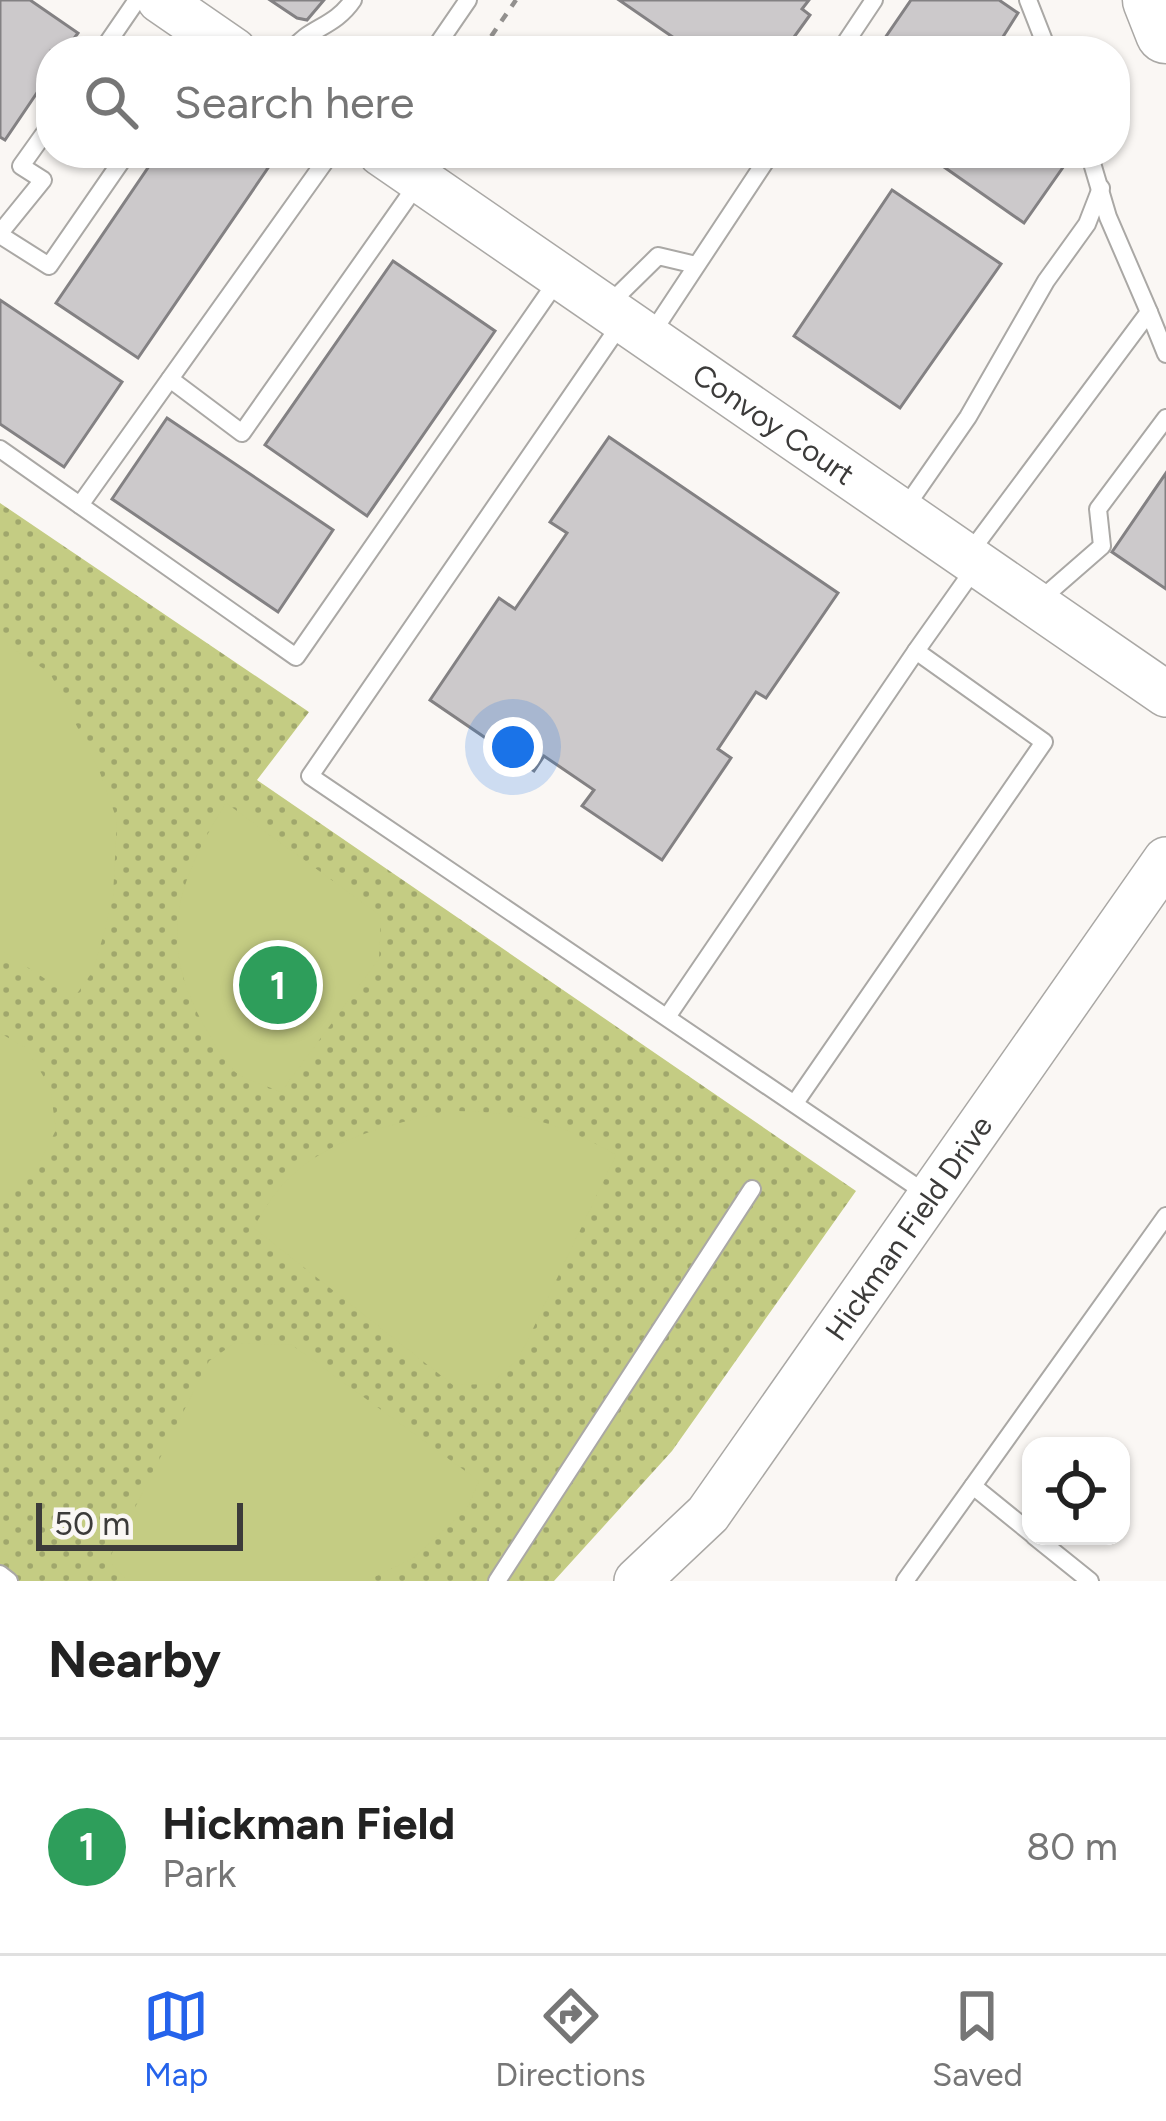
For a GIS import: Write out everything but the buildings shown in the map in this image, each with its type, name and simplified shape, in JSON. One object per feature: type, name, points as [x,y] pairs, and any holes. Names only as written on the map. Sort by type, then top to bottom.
[{"type":"highway","points":[[1153,0],[1166,33]]},
{"type":"street","points":[[160,0],[202,36]]},
{"type":"street","name":"Convoy Court","points":[[402,168],[1166,694]]},
{"type":"street","name":"Hickman Field Drive","points":[[637,1581],[708,1514],[1166,860]]},
{"type":"lane","points":[[112,36],[137,0]]},
{"type":"lane","points":[[307,36],[340,19],[353,0]]},
{"type":"lane","points":[[443,36],[468,0]]},
{"type":"lane","points":[[849,36],[874,0]]},
{"type":"lane","points":[[1028,0],[1042,36]]},
{"type":"lane","points":[[36,145],[21,166],[43,181],[0,234],[49,266],[118,168]]},
{"type":"lane","points":[[80,506],[321,168]]},
{"type":"lane","points":[[625,323],[696,266],[761,168]]},
{"type":"lane","points":[[1094,168],[1108,217],[1166,354]]},
{"type":"lane","points":[[170,379],[242,433],[420,181]]},
{"type":"lane","points":[[901,513],[968,417],[1046,281],[1087,224],[1101,188]]},
{"type":"lane","points":[[696,266],[658,256],[625,323],[310,776],[930,1197]]},
{"type":"lane","points":[[0,449],[296,657],[560,278]]},
{"type":"lane","points":[[667,1017],[916,651],[971,561],[1149,311]]},
{"type":"lane","points":[[1034,604],[1102,546],[1098,508],[1166,418]]},
{"type":"lane","points":[[795,1103],[1044,742],[916,651]]},
{"type":"lane","points":[[497,1581],[752,1189]]},
{"type":"lane","points":[[905,1581],[1166,1216]]},
{"type":"lane","points":[[973,1486],[1022,1526]]},
{"type":"lane","points":[[1045,1545],[1090,1581]]},
{"type":"lane","points":[[0,1574],[10,1581]]},
{"type":"path","points":[[492,36],[516,0]]},
{"type":"green space","points":[[0,503],[309,712],[257,780],[856,1191],[672,1451],[554,1581],[0,1581]]},
{"type":"green space","points":[[0,640],[50,673],[99,770],[117,820],[113,896],[93,971],[74,998],[0,949]]},
{"type":"green space","points":[[226,803],[381,916],[379,959],[281,1092],[243,1077],[229,1065],[190,998],[181,969],[178,914],[185,887]]},
{"type":"green space","points":[[0,1033],[26,1048],[50,1087],[56,1130],[37,1167],[0,1200]]},
{"type":"green space","points":[[448,1111],[535,1120],[616,1155],[519,1358],[491,1384],[453,1385],[254,1228],[271,1200],[312,1160],[361,1135]]},
{"type":"green space","points":[[235,1343],[292,1345],[479,1481],[467,1509],[412,1559],[366,1581],[129,1581],[108,1561],[209,1361]]},
{"type":"place","name":"Hickman Field","points":[[278,985]]}]
